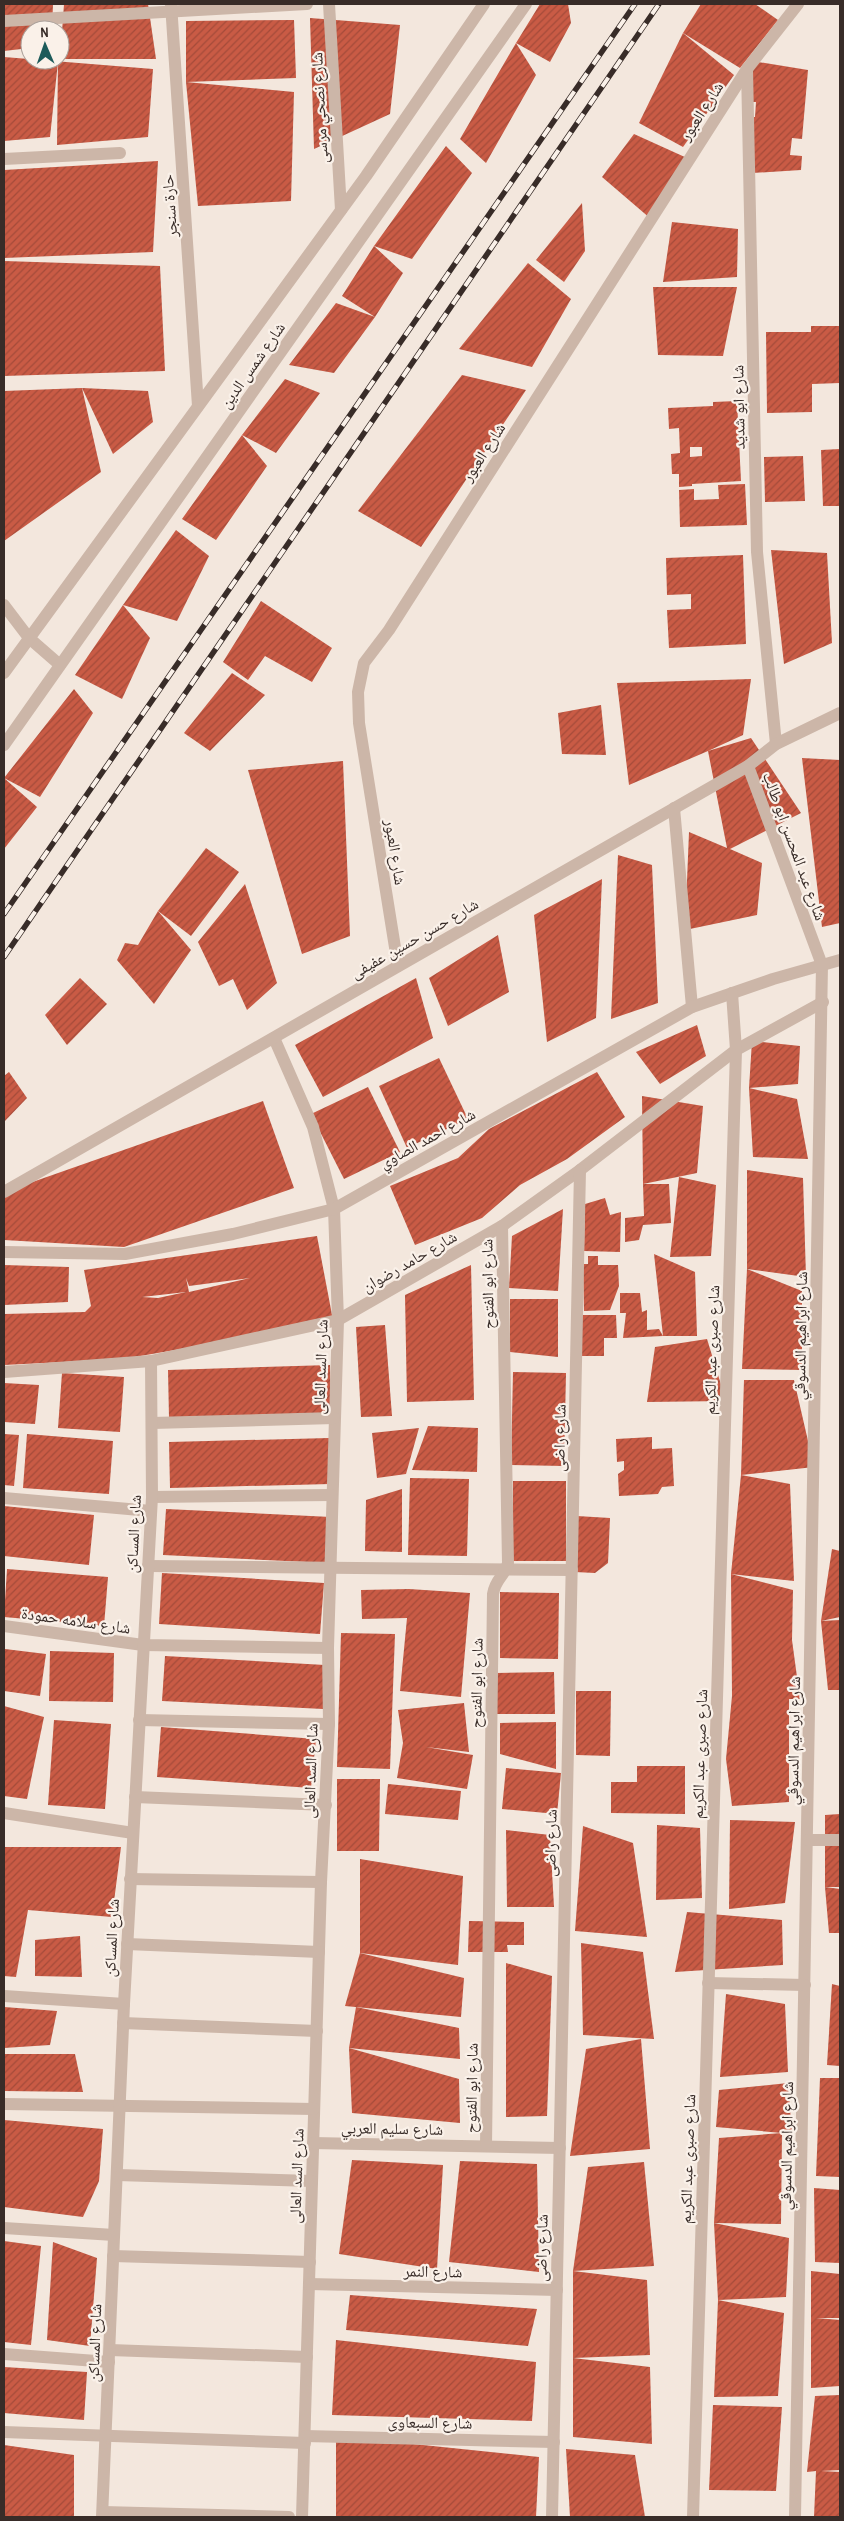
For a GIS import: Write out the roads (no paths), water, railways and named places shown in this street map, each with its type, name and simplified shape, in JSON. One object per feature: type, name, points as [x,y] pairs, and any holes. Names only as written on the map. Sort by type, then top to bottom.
[{"type":"street","points":[[4,21],[172,7],[307,4]]},
{"type":"street","name":"شارع نصحي مرسى","points":[[328,4],[341,210]]},
{"type":"street","name":"شارع شمس الدين","points":[[4,673],[341,210],[484,4]]},
{"type":"street","name":"شارع شمس الدين","points":[[4,745],[526,4]]},
{"type":"street","name":"شارع العبور","points":[[398,966],[359,723],[358,692],[364,663],[389,630],[747,69],[798,4]]},
{"type":"street","name":"حارة سنجر","points":[[172,7],[198,406]]},
{"type":"street","name":"شارع ابو شديد","points":[[747,69],[757,552],[776,744]]},
{"type":"street","points":[[4,159],[120,153]]},
{"type":"street","points":[[4,605],[29,638],[60,665]]},
{"type":"street","name":"شارع حسن حسين عفيفى","points":[[4,1192],[748,766],[776,744],[840,713]]},
{"type":"street","name":"شارع عبد المحسن ابو طالب","points":[[748,766],[822,965]]},
{"type":"street","points":[[674,808],[692,1008]]},
{"type":"street","name":"شارع احمد الصاوي","points":[[4,1252],[125,1254],[233,1234],[334,1209],[692,1008],[732,992],[840,960]]},
{"type":"street","name":"شارع ابراهيم الدسوقي","points":[[796,2517],[823,1002],[822,965]]},
{"type":"street","name":"شارع صبرى عبد الكريم","points":[[692,2517],[736,1050],[732,992]]},
{"type":"street","name":"شارع حامد رضوان","points":[[4,1372],[151,1361],[338,1320],[502,1226],[580,1170],[736,1050],[823,1002]]},
{"type":"street","name":"شارع السد العالى","points":[[274,1038],[313,1127],[334,1209],[338,1320],[328,1648],[329,1724],[321,1882],[302,2517]]},
{"type":"street","name":"شارع راضى","points":[[552,2517],[580,1170]]},
{"type":"street","name":"شارع ابو الفتوح","points":[[486,2146],[493,1594],[495,1583],[507,1570],[502,1226]]},
{"type":"street","name":"شارع المساكن","points":[[103,2515],[123,2023],[152,1497],[151,1361]]},
{"type":"street","points":[[152,1423],[334,1418]]},
{"type":"street","points":[[152,1497],[332,1495]]},
{"type":"street","points":[[4,1498],[151,1511]]},
{"type":"street","points":[[148,1566],[572,1570]]},
{"type":"street","name":"شارع سلامه حمودة","points":[[4,1626],[143,1646],[328,1648]]},
{"type":"street","points":[[139,1720],[329,1724]]},
{"type":"street","points":[[135,1797],[326,1805]]},
{"type":"street","points":[[4,1813],[133,1833]]},
{"type":"street","points":[[808,1840],[840,1840]]},
{"type":"street","points":[[130,1879],[321,1882]]},
{"type":"street","points":[[127,1944],[319,1952]]},
{"type":"street","points":[[708,1983],[805,1985]]},
{"type":"street","points":[[4,1996],[124,2004]]},
{"type":"street","points":[[123,2023],[317,2031]]},
{"type":"street","points":[[4,2104],[314,2108]]},
{"type":"street","name":"شارع سليم العربي","points":[[313,2143],[560,2148]]},
{"type":"street","points":[[117,2175],[312,2181]]},
{"type":"street","points":[[4,2228],[114,2235]]},
{"type":"street","points":[[113,2256],[310,2262]]},
{"type":"street","name":"شارع النمر","points":[[309,2284],[557,2290]]},
{"type":"street","points":[[4,2354],[307,2357]]},
{"type":"street","name":"شارع السبعاوى","points":[[4,2432],[106,2437],[554,2442]]},
{"type":"street","points":[[103,2515],[289,2517]]},
{"type":"railway","points":[[4,914],[635,4]]},
{"type":"railway","points":[[4,957],[659,4]]}]
